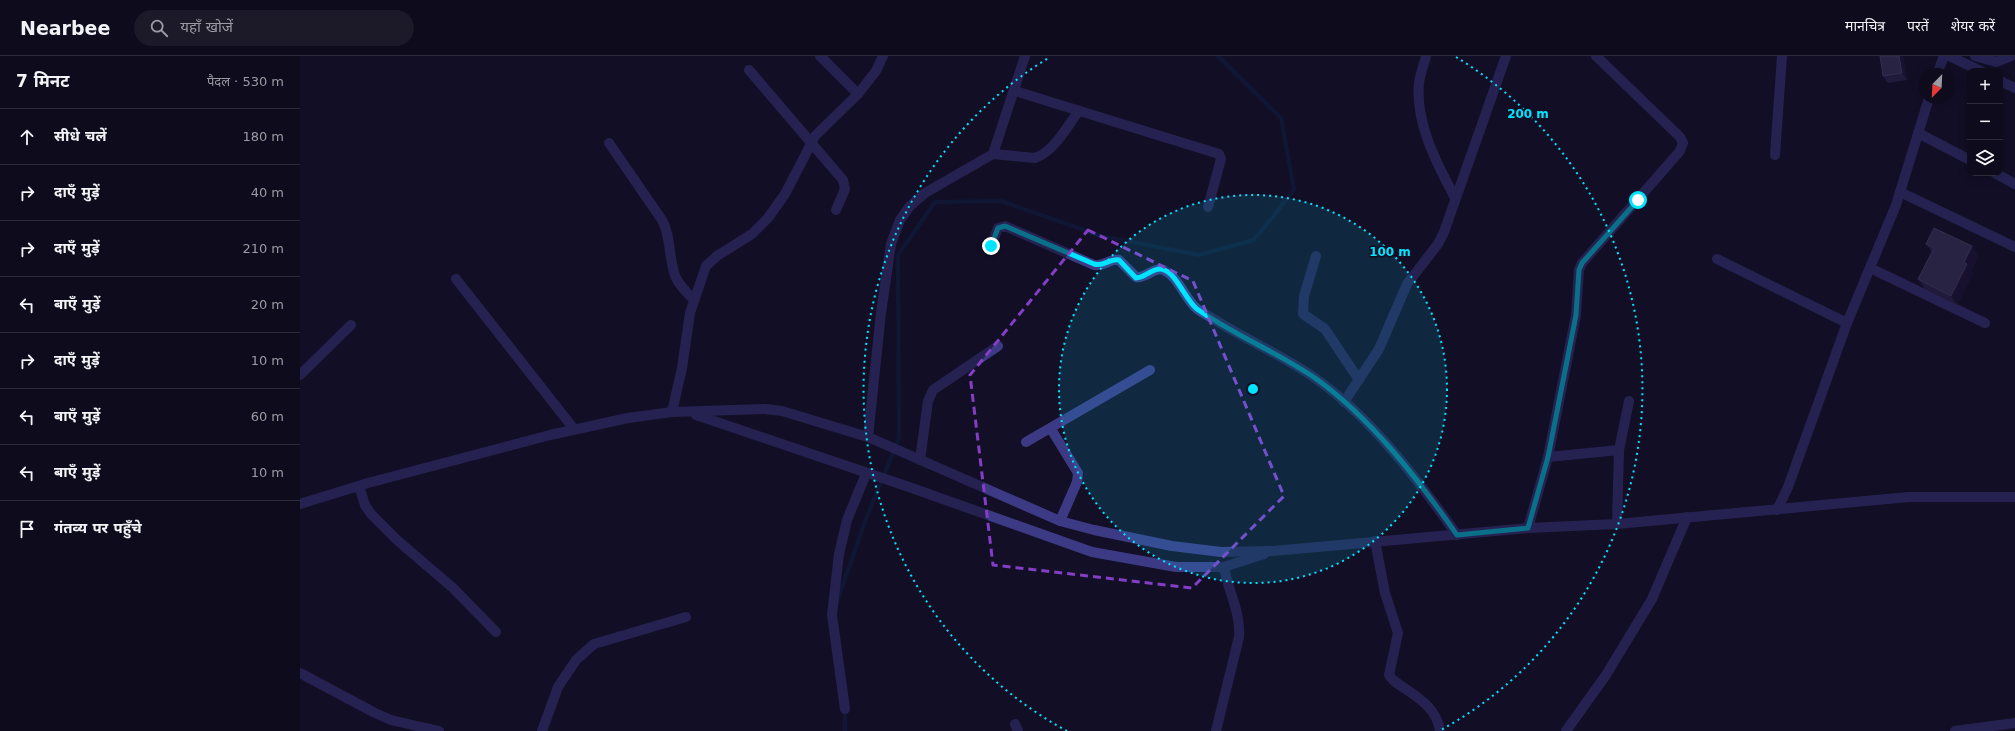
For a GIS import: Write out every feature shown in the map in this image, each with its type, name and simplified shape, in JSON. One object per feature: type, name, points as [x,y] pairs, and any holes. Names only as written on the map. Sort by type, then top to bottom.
[{"type":"street","points":[[820,56],[858,94]]},
{"type":"street","points":[[672,412],[682,368],[690,313],[706,266],[716,256],[752,234],[768,218],[785,194],[818,132],[858,94],[876,71],[883,56]]},
{"type":"street","points":[[993,154],[1015,91],[1025,56]]},
{"type":"street","points":[[1426,56],[1419,82],[1422,117],[1432,153],[1455,198]]},
{"type":"street","points":[[1344,402],[1379,349],[1407,284],[1438,244],[1506,56]]},
{"type":"street","points":[[1528,528],[1548,457],[1576,315],[1577,282],[1582,263],[1677,155],[1683,143],[1680,137],[1596,56]]},
{"type":"street","points":[[1775,155],[1782,56]]},
{"type":"street","points":[[1939,68],[1944,56]]},
{"type":"street","points":[[1949,56],[1975,68]]},
{"type":"street","points":[[1975,56],[1996,62],[2011,56]]},
{"type":"street","points":[[749,70],[811,144],[838,173],[845,184],[844,194],[836,210]]},
{"type":"street","points":[[2003,82],[2015,88]]},
{"type":"street","points":[[1015,91],[1219,154],[1221,159],[1208,207]]},
{"type":"street","points":[[1777,510],[1788,487],[1847,323],[1900,192],[1927,104]]},
{"type":"street","points":[[868,437],[882,305],[891,244],[900,220],[910,206],[924,193],[993,154],[1035,158],[1040,156],[1050,149],[1079,111]]},
{"type":"street","points":[[1918,133],[1967,158]]},
{"type":"street","points":[[609,143],[667,228],[675,274],[680,285],[694,300]]},
{"type":"street","points":[[2000,176],[2015,184]]},
{"type":"street","points":[[1900,192],[2015,247]]},
{"type":"street","points":[[991,246],[998,228],[1005,226],[1094,264],[1101,265],[1116,259],[1119,260],[1136,278],[1159,269],[1163,269],[1172,275],[1195,307],[1315,378],[1344,402],[1360,417],[1408,470],[1457,535]]},
{"type":"street","points":[[1316,256],[1304,296],[1303,314],[1324,329],[1359,380]]},
{"type":"street","points":[[1717,259],[1847,323]]},
{"type":"street","points":[[1870,268],[1985,323]]},
{"type":"street","points":[[456,279],[574,429]]},
{"type":"street","points":[[301,371],[351,325]]},
{"type":"street","points":[[920,460],[927,406],[933,390],[998,346]]},
{"type":"street","points":[[1026,442],[1051,429],[1150,370]]},
{"type":"street","points":[[1617,524],[1619,450],[1629,402]]},
{"type":"street","points":[[301,502],[574,429],[634,417],[672,412],[771,409],[826,423],[868,437],[885,446],[1060,521],[1094,530],[1172,546],[1221,552],[1273,551],[1528,528],[1617,524],[1730,512],[1777,510],[1909,497],[2015,497]]},
{"type":"street","points":[[690,412],[870,475],[910,487],[1092,552],[1176,567],[1224,567],[1273,551]]},
{"type":"street","points":[[1051,429],[1078,473],[1077,482],[1060,521]]},
{"type":"street","points":[[1548,457],[1619,450]]},
{"type":"street","points":[[845,709],[832,615],[839,554],[847,520],[870,475]]},
{"type":"street","points":[[359,486],[365,505],[370,514],[397,540],[453,588],[496,632]]},
{"type":"street","points":[[1566,731],[1606,675],[1652,599],[1687,517]]},
{"type":"street","points":[[1375,541],[1385,593],[1398,633],[1389,675],[1393,680],[1430,707],[1439,724],[1440,731]]},
{"type":"street","points":[[1216,731],[1239,636],[1240,626],[1237,612],[1227,585],[1224,567]]},
{"type":"street","points":[[542,731],[558,687],[576,660],[594,644],[686,616]]},
{"type":"street","points":[[300,673],[391,720],[439,731]]},
{"type":"street","points":[[1955,731],[1980,729],[2015,723]]},
{"type":"highlighted area","points":[[1088,230],[1193,281],[1284,496],[1192,588],[993,565],[970,375]]},
{"type":"building","points":[[1880,56],[1899,56],[1902,73],[1883,76]]},
{"type":"building","points":[[1934,228],[1972,246],[1964,262],[1967,264],[1951,296],[1918,279],[1934,248],[1926,244]]},
{"type":"waterway","points":[[838,599],[866,519],[899,438],[898,255],[935,202],[1001,201],[1101,236],[1199,255],[1254,240],[1294,190],[1281,118],[1218,56]]},
{"type":"waterway","points":[[845,710],[845,731]]},
{"type":"route","points":[[991,246],[998,228],[1005,226],[1097,265],[1101,265],[1116,259],[1119,260],[1136,278],[1159,269],[1163,269],[1172,275],[1195,307],[1315,378],[1344,402],[1360,417],[1408,470],[1436,505],[1457,535],[1528,528],[1548,457],[1576,315],[1579,270],[1582,263],[1638,200]]}]
